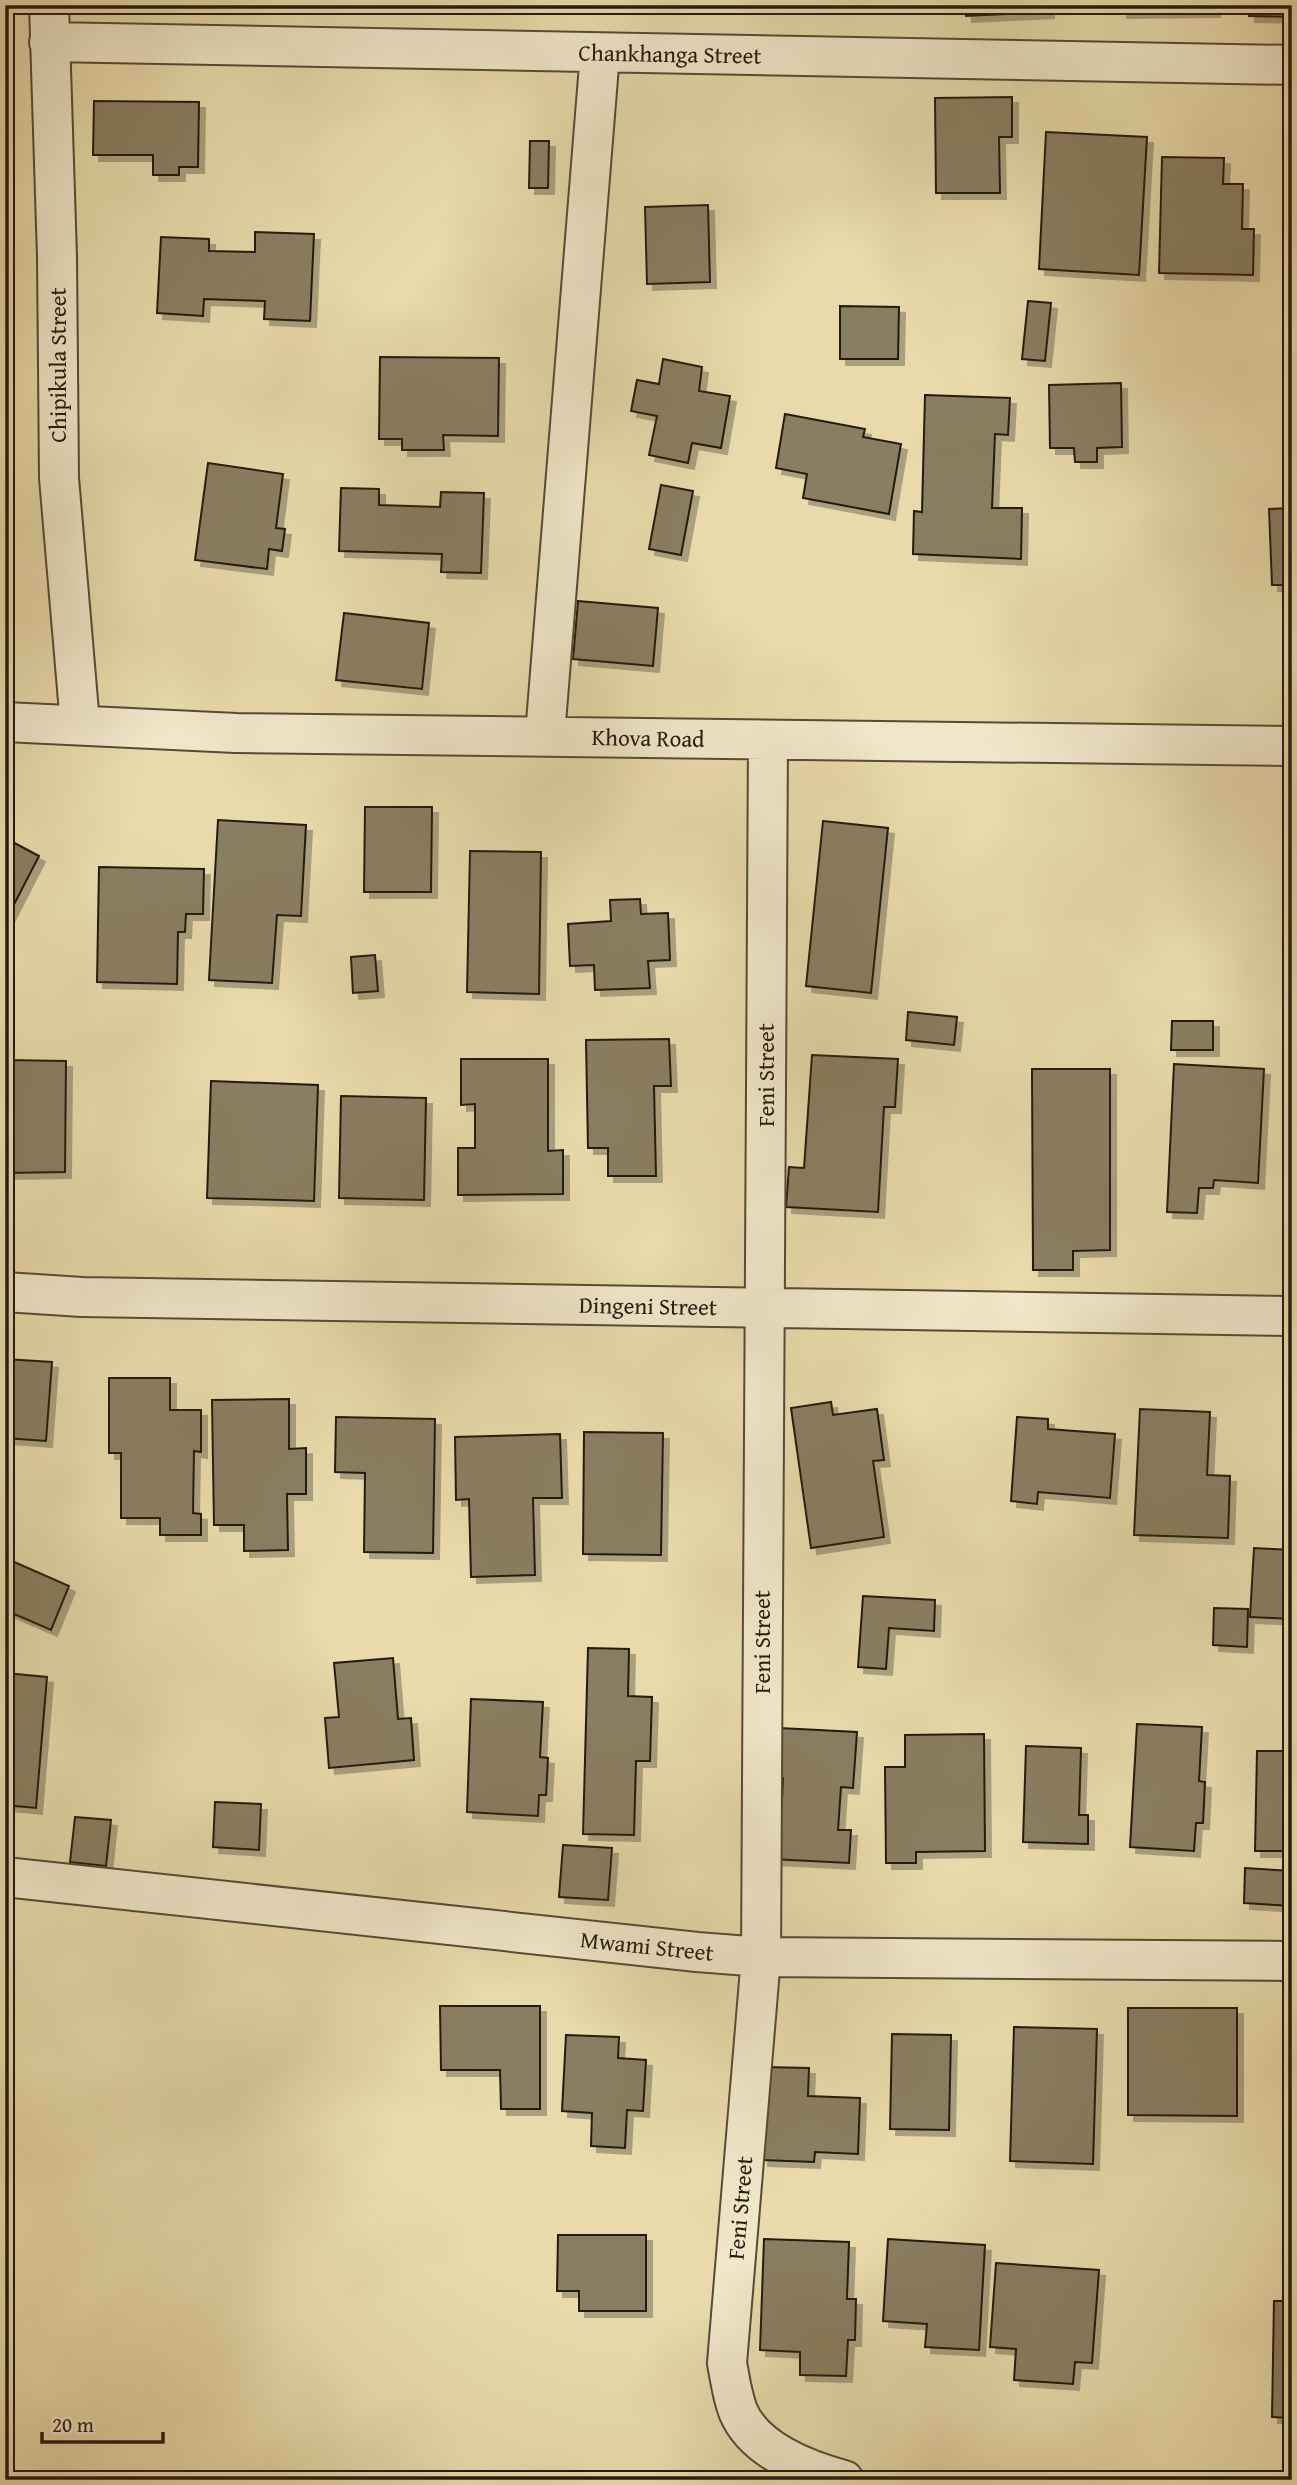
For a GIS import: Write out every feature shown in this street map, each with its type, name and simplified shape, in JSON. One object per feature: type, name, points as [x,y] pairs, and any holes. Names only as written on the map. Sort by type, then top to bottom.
[{"type":"street","name":"Chankhanga Street","points":[[49,23],[600,53],[1292,65]]},
{"type":"street","name":"Chipikula Street","points":[[49,23],[58,257],[59,478],[80,724]]},
{"type":"street","points":[[545,736],[600,53]]},
{"type":"street","name":"Khova Road","points":[[5,722],[236,733],[1292,746]]},
{"type":"street","name":"Feni Street","points":[[768,740],[761,1957],[728,2349],[729,2375],[739,2412],[752,2433],[772,2449],[797,2463],[844,2480]]},
{"type":"street","name":"Dingeni Street","points":[[5,1292],[82,1297],[1292,1316]]},
{"type":"street","name":"Mwami Street","points":[[5,1877],[683,1951],[761,1957],[1292,1961]]},
{"type":"building","points":[[965,5],[1048,5],[1048,12],[966,16]]},
{"type":"building","points":[[1121,5],[1214,5],[1214,11],[1121,12]]},
{"type":"building","points":[[1249,5],[1292,5],[1292,17],[1249,16]]},
{"type":"building","points":[[1012,97],[1012,137],[999,137],[1000,193],[936,193],[935,98]]},
{"type":"building","points":[[94,101],[199,102],[198,167],[179,167],[179,175],[153,175],[153,155],[93,155]]},
{"type":"building","points":[[1046,132],[1147,137],[1139,275],[1039,269]]},
{"type":"building","points":[[530,141],[549,141],[548,188],[529,188]]},
{"type":"building","points":[[1162,157],[1224,158],[1223,184],[1243,184],[1242,229],[1254,229],[1253,275],[1159,273]]},
{"type":"building","points":[[708,205],[710,282],[647,284],[645,207]]},
{"type":"building","points":[[255,232],[314,234],[310,321],[264,319],[265,301],[204,299],[203,316],[157,313],[161,237],[209,239],[209,251],[255,252]]},
{"type":"building","points":[[1028,301],[1051,303],[1045,361],[1022,359]]},
{"type":"building","points":[[840,306],[899,307],[898,359],[840,359]]},
{"type":"building","points":[[380,357],[499,358],[498,436],[443,435],[444,450],[402,450],[402,439],[379,439]]},
{"type":"building","points":[[663,359],[702,367],[699,391],[730,396],[721,448],[692,443],[688,463],[649,455],[657,416],[631,411],[637,380],[659,384]]},
{"type":"building","points":[[1121,383],[1122,447],[1097,448],[1097,462],[1075,462],[1074,448],[1050,448],[1049,385]]},
{"type":"building","points":[[925,395],[1010,398],[1008,435],[995,434],[992,508],[1022,508],[1021,559],[913,554],[914,511],[922,512]]},
{"type":"building","points":[[785,414],[865,429],[863,437],[901,444],[889,514],[803,498],[807,474],[776,468]]},
{"type":"building","points":[[208,463],[283,474],[276,528],[285,529],[282,551],[269,549],[267,569],[195,560]]},
{"type":"building","points":[[661,485],[693,491],[681,555],[649,549]]},
{"type":"building","points":[[341,488],[379,489],[379,505],[440,507],[441,492],[484,493],[481,573],[441,572],[442,554],[339,551]]},
{"type":"building","points":[[1292,508],[1292,585],[1272,585],[1269,509]]},
{"type":"building","points":[[578,601],[658,608],[653,666],[573,659]]},
{"type":"building","points":[[344,613],[429,623],[422,689],[336,680]]},
{"type":"building","points":[[365,807],[432,807],[431,892],[364,892]]},
{"type":"building","points":[[218,820],[306,825],[301,916],[277,915],[272,983],[209,980]]},
{"type":"building","points":[[823,821],[888,828],[871,993],[806,986]]},
{"type":"building","points":[[5,838],[39,856],[5,922]]},
{"type":"building","points":[[470,851],[541,852],[539,994],[467,992]]},
{"type":"building","points":[[99,867],[204,869],[203,914],[186,914],[185,932],[178,932],[177,984],[97,982]]},
{"type":"building","points":[[640,899],[641,914],[668,913],[670,960],[648,961],[650,988],[595,990],[594,965],[570,966],[568,924],[611,921],[610,900]]},
{"type":"building","points":[[375,955],[378,991],[353,993],[351,957]]},
{"type":"building","points":[[908,1012],[957,1017],[954,1045],[906,1040]]},
{"type":"building","points":[[1172,1021],[1213,1021],[1213,1050],[1171,1050]]},
{"type":"building","points":[[669,1039],[671,1086],[654,1086],[656,1176],[608,1176],[608,1148],[588,1148],[586,1040]]},
{"type":"building","points":[[812,1055],[898,1059],[895,1107],[884,1107],[878,1212],[786,1207],[789,1167],[804,1168]]},
{"type":"building","points":[[461,1059],[548,1059],[548,1151],[563,1150],[563,1194],[458,1195],[458,1148],[475,1148],[475,1104],[461,1105]]},
{"type":"building","points":[[5,1060],[66,1061],[65,1172],[5,1173]]},
{"type":"building","points":[[1174,1064],[1264,1069],[1258,1183],[1214,1180],[1213,1188],[1199,1188],[1197,1213],[1167,1212]]},
{"type":"building","points":[[1032,1069],[1110,1069],[1110,1250],[1073,1251],[1073,1270],[1033,1270]]},
{"type":"building","points":[[211,1081],[318,1085],[314,1201],[207,1198]]},
{"type":"building","points":[[341,1096],[426,1098],[424,1200],[339,1198]]},
{"type":"building","points":[[5,1359],[52,1362],[46,1441],[5,1438]]},
{"type":"building","points":[[109,1378],[170,1378],[170,1410],[201,1410],[201,1452],[194,1451],[193,1513],[201,1514],[201,1535],[160,1535],[160,1518],[121,1518],[121,1453],[109,1453]]},
{"type":"building","points":[[289,1399],[289,1449],[306,1448],[306,1494],[287,1494],[288,1550],[244,1551],[244,1525],[214,1525],[212,1400]]},
{"type":"building","points":[[831,1402],[833,1415],[877,1409],[884,1460],[873,1461],[884,1537],[811,1548],[791,1408]]},
{"type":"building","points":[[1140,1409],[1210,1412],[1207,1475],[1230,1476],[1228,1538],[1134,1535]]},
{"type":"building","points":[[336,1417],[435,1419],[433,1553],[364,1552],[365,1473],[335,1472]]},
{"type":"building","points":[[1017,1417],[1048,1419],[1048,1429],[1115,1434],[1110,1498],[1038,1492],[1037,1504],[1011,1501]]},
{"type":"building","points":[[584,1432],[663,1433],[661,1555],[583,1554]]},
{"type":"building","points":[[560,1434],[562,1498],[533,1498],[535,1575],[471,1577],[469,1499],[456,1500],[455,1437]]},
{"type":"building","points":[[1254,1548],[1292,1550],[1292,1619],[1250,1617]]},
{"type":"building","points":[[12,1561],[69,1586],[51,1630],[5,1610],[5,1578]]},
{"type":"building","points":[[863,1596],[935,1600],[934,1631],[889,1628],[886,1669],[858,1667]]},
{"type":"building","points":[[1214,1608],[1248,1609],[1247,1647],[1213,1645]]},
{"type":"building","points":[[588,1648],[629,1649],[628,1696],[652,1697],[650,1761],[636,1761],[634,1835],[583,1834]]},
{"type":"building","points":[[393,1658],[398,1719],[411,1718],[414,1760],[329,1768],[325,1718],[339,1717],[334,1663]]},
{"type":"building","points":[[5,1673],[47,1677],[36,1808],[5,1805]]},
{"type":"building","points":[[471,1699],[543,1702],[540,1757],[548,1758],[546,1795],[539,1795],[538,1816],[467,1812]]},
{"type":"building","points":[[1137,1724],[1202,1727],[1199,1781],[1205,1782],[1203,1823],[1196,1823],[1194,1851],[1130,1847]]},
{"type":"building","points":[[779,1728],[857,1732],[853,1788],[841,1787],[838,1830],[851,1830],[849,1863],[771,1859],[781,1821],[783,1778],[776,1777]]},
{"type":"building","points":[[984,1734],[985,1851],[916,1852],[916,1863],[886,1863],[885,1767],[905,1767],[905,1735]]},
{"type":"building","points":[[1026,1746],[1081,1748],[1079,1815],[1088,1815],[1088,1844],[1023,1842]]},
{"type":"building","points":[[1257,1751],[1292,1751],[1292,1851],[1255,1851]]},
{"type":"building","points":[[215,1802],[261,1804],[259,1850],[213,1847]]},
{"type":"building","points":[[75,1817],[111,1820],[106,1866],[70,1862]]},
{"type":"building","points":[[563,1845],[612,1848],[608,1900],[559,1897]]},
{"type":"building","points":[[1245,1868],[1292,1871],[1292,1906],[1244,1903]]},
{"type":"building","points":[[440,2006],[540,2006],[540,2109],[501,2109],[500,2070],[441,2070]]},
{"type":"building","points":[[1128,2008],[1237,2008],[1237,2116],[1128,2115]]},
{"type":"building","points":[[1014,2027],[1097,2029],[1093,2164],[1010,2161]]},
{"type":"building","points":[[892,2034],[951,2035],[949,2130],[890,2129]]},
{"type":"building","points":[[566,2035],[619,2037],[618,2058],[646,2060],[643,2111],[627,2110],[625,2148],[591,2146],[592,2113],[562,2111]]},
{"type":"building","points":[[766,2067],[809,2068],[808,2096],[860,2098],[858,2154],[815,2152],[814,2162],[762,2160]]},
{"type":"building","points":[[558,2235],[646,2235],[646,2311],[579,2311],[579,2291],[557,2291]]},
{"type":"building","points":[[764,2239],[849,2242],[847,2299],[856,2299],[855,2340],[848,2340],[846,2376],[800,2375],[800,2352],[760,2350]]},
{"type":"building","points":[[888,2239],[985,2245],[979,2350],[925,2347],[927,2324],[883,2321]]},
{"type":"building","points":[[996,2263],[1099,2270],[1092,2363],[1075,2362],[1073,2384],[1014,2380],[1016,2349],[990,2347]]},
{"type":"building","points":[[1274,2301],[1292,2301],[1292,2418],[1272,2417]]}]
